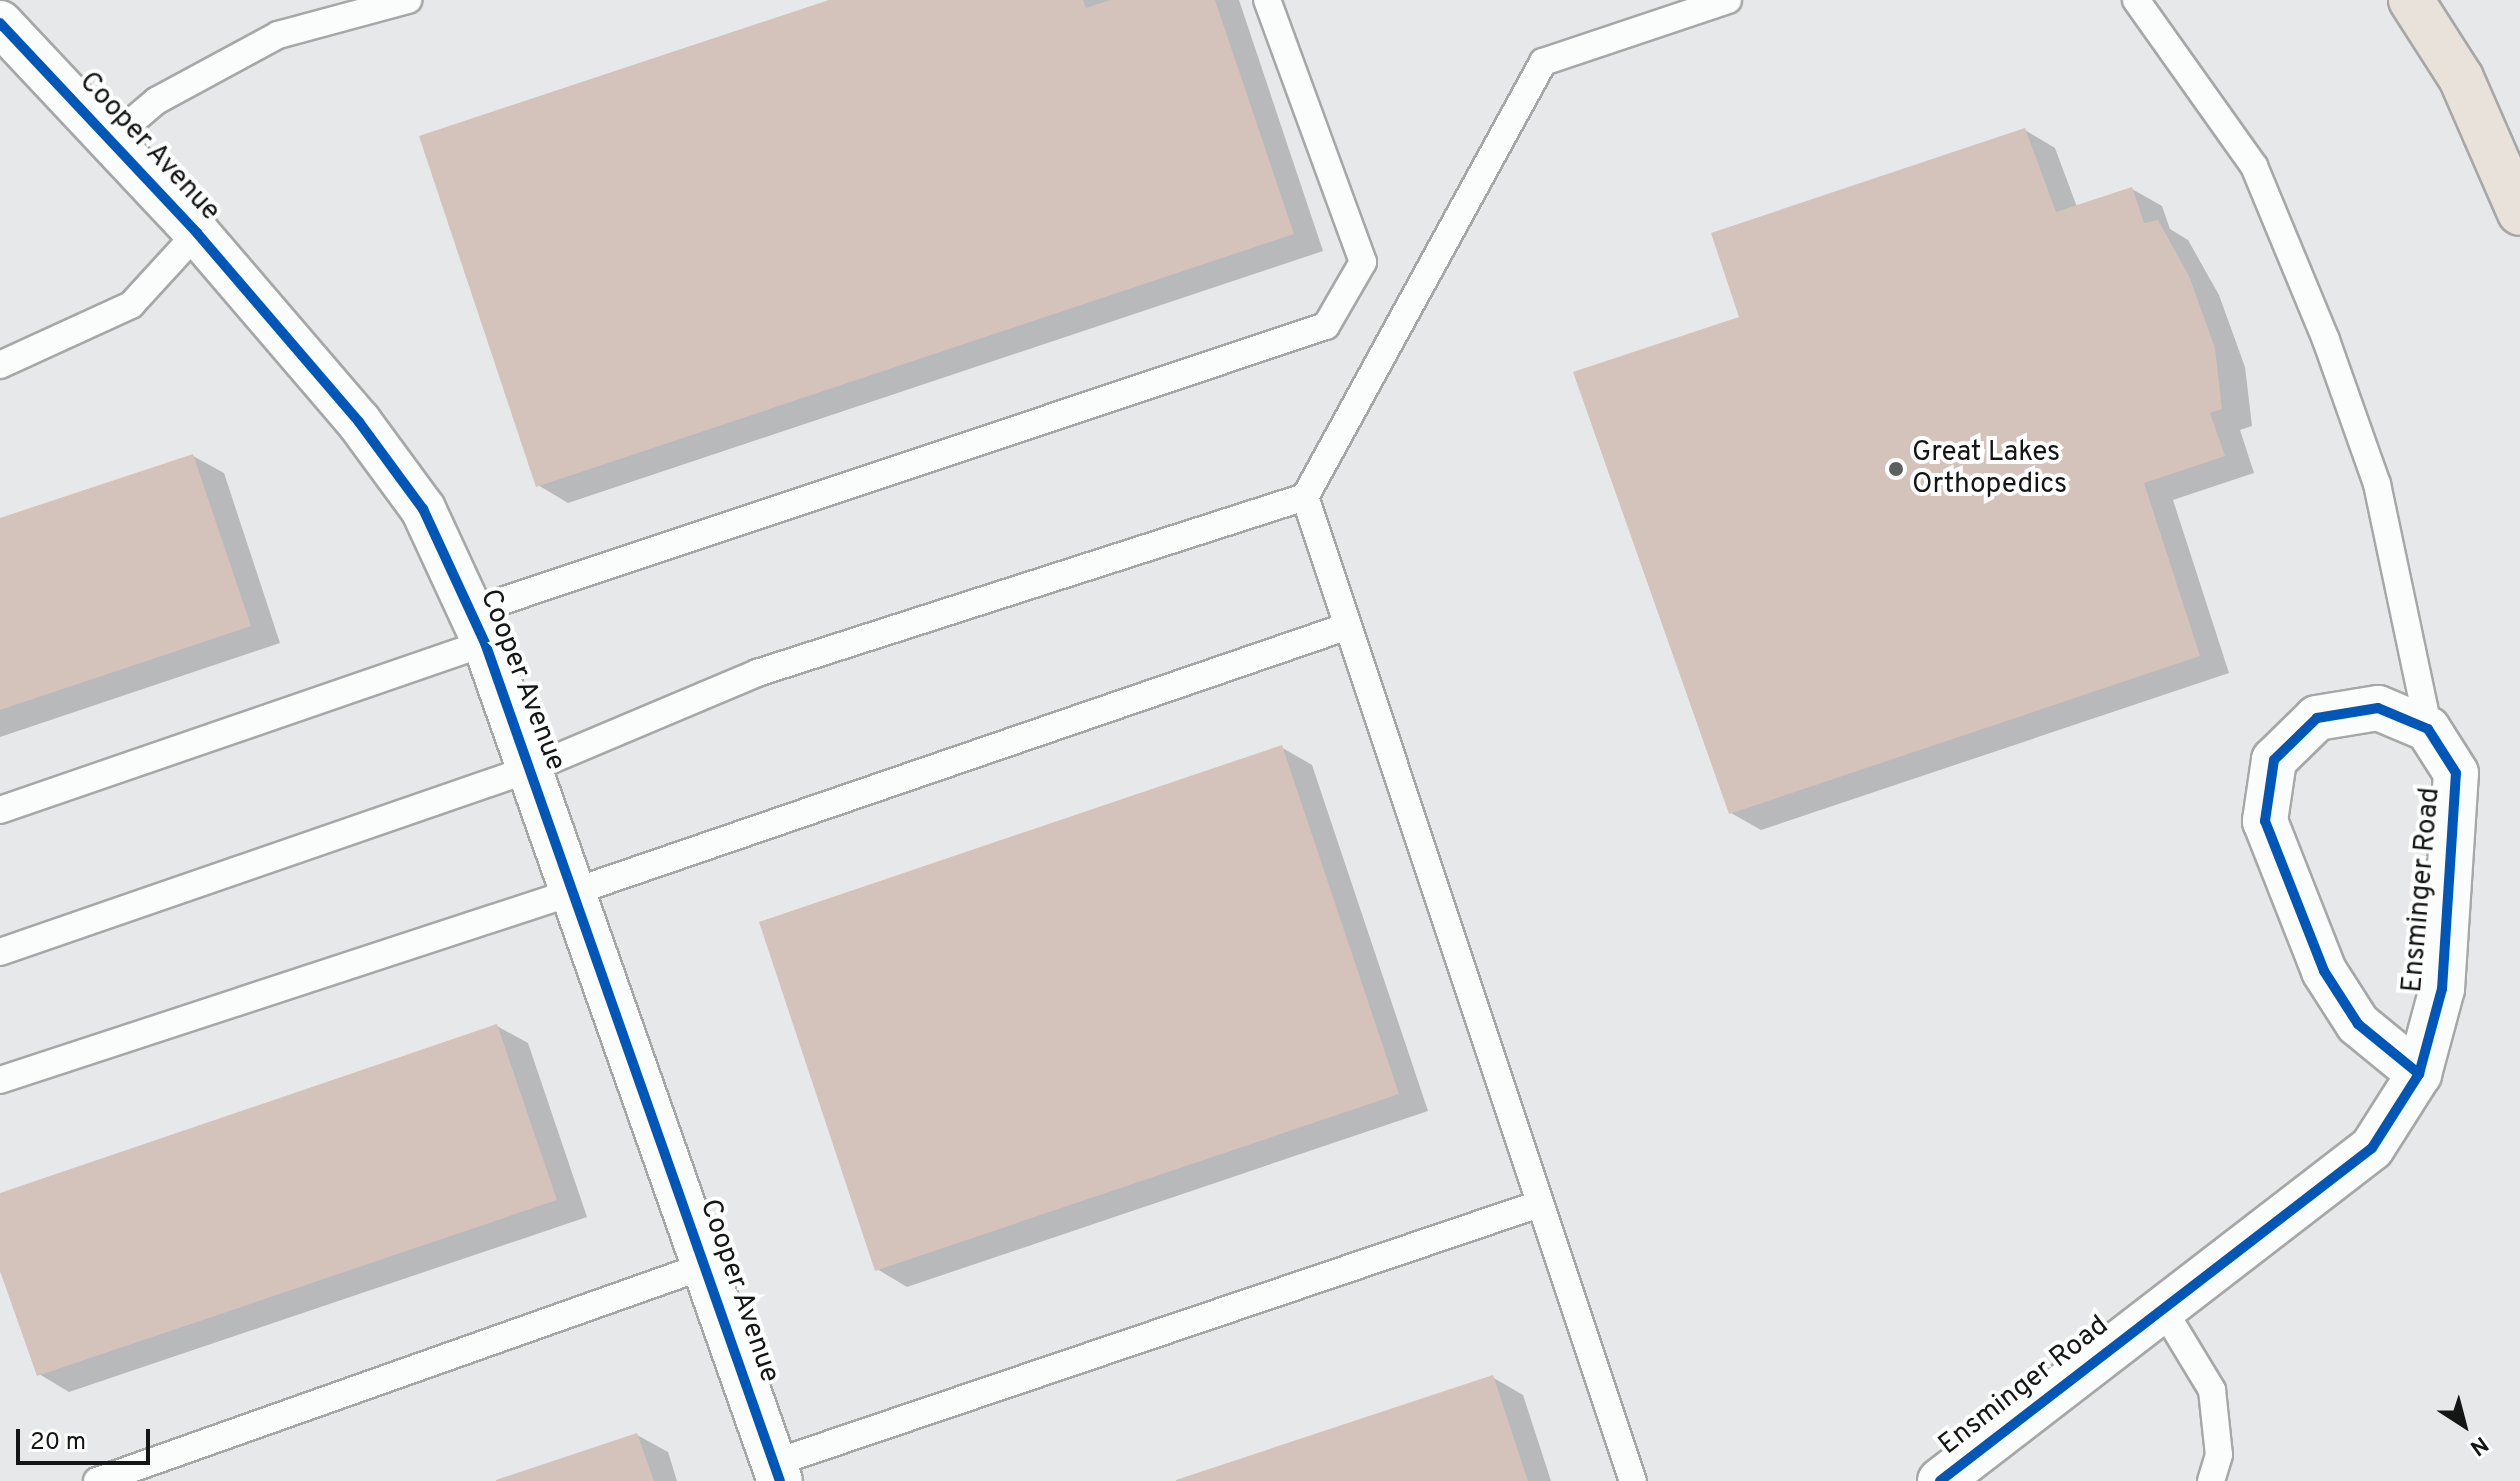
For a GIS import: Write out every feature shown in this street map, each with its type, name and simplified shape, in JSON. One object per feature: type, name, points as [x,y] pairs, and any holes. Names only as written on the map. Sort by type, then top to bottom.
[{"type":"highway","points":[[2411,0],[2461,78],[2520,213]]},
{"type":"street","name":"Cooper Avenue","points":[[0,23],[197,233],[423,509],[478,627],[777,1472]]},
{"type":"street","points":[[2419,1074],[2358,1024],[2324,971],[2265,821],[2274,760],[2317,718],[2378,708],[2429,731]]},
{"type":"street","name":"Ensminger Road","points":[[1940,1481],[2372,1148],[2419,1074],[2442,989],[2456,773],[2429,731]]},
{"type":"lane","points":[[109,141],[156,101],[278,35],[408,0]]},
{"type":"lane","points":[[0,810],[478,627],[1326,326],[1363,262],[1267,0]]},
{"type":"lane","points":[[0,952],[530,769],[757,673],[1305,497],[1543,62],[1728,0]]},
{"type":"lane","points":[[2136,0],[2254,166],[2326,340],[2377,484],[2429,731]]},
{"type":"lane","points":[[0,365],[131,305],[197,233]]},
{"type":"lane","points":[[1305,497],[1633,1481]]},
{"type":"lane","points":[[0,1080],[573,892],[1348,626]]},
{"type":"lane","points":[[777,1472],[1539,1204]]},
{"type":"lane","points":[[97,1481],[704,1266]]},
{"type":"lane","points":[[2163,1309],[2212,1390],[2219,1455],[2211,1481]]},
{"type":"building","points":[[829,0],[1083,0],[1086,8],[1110,0],[1215,0],[1294,234],[536,487],[419,136]]},
{"type":"building","name":"Great Lakes Orthopedics","points":[[2025,128],[2056,212],[2132,187],[2144,223],[2158,220],[2189,276],[2215,348],[2222,409],[2210,413],[2225,456],[2144,483],[2200,656],[1729,814],[1573,372],[1739,317],[1711,233]]},
{"type":"building","points":[[193,454],[251,626],[0,710],[0,518]]},
{"type":"building","points":[[1282,745],[1399,1094],[875,1271],[759,922]]},
{"type":"building","points":[[497,1024],[557,1200],[37,1376],[0,1271],[0,1193]]},
{"type":"building","points":[[1493,1375],[1528,1481],[1176,1481],[1176,1480]]},
{"type":"building","points":[[637,1433],[654,1481],[496,1481],[496,1480]]},
{"type":"cycle path","points":[[0,23],[197,233],[359,422],[423,509],[485,643],[780,1481]]},
{"type":"cycle path","points":[[1940,1481],[2372,1148],[2419,1074],[2442,989],[2456,773],[2428,729],[2378,708],[2317,718],[2274,760],[2265,821],[2324,971],[2358,1024],[2419,1074]]},
{"type":"place","name":"Great Lakes Orthopedics","points":[[1896,469]]}]
